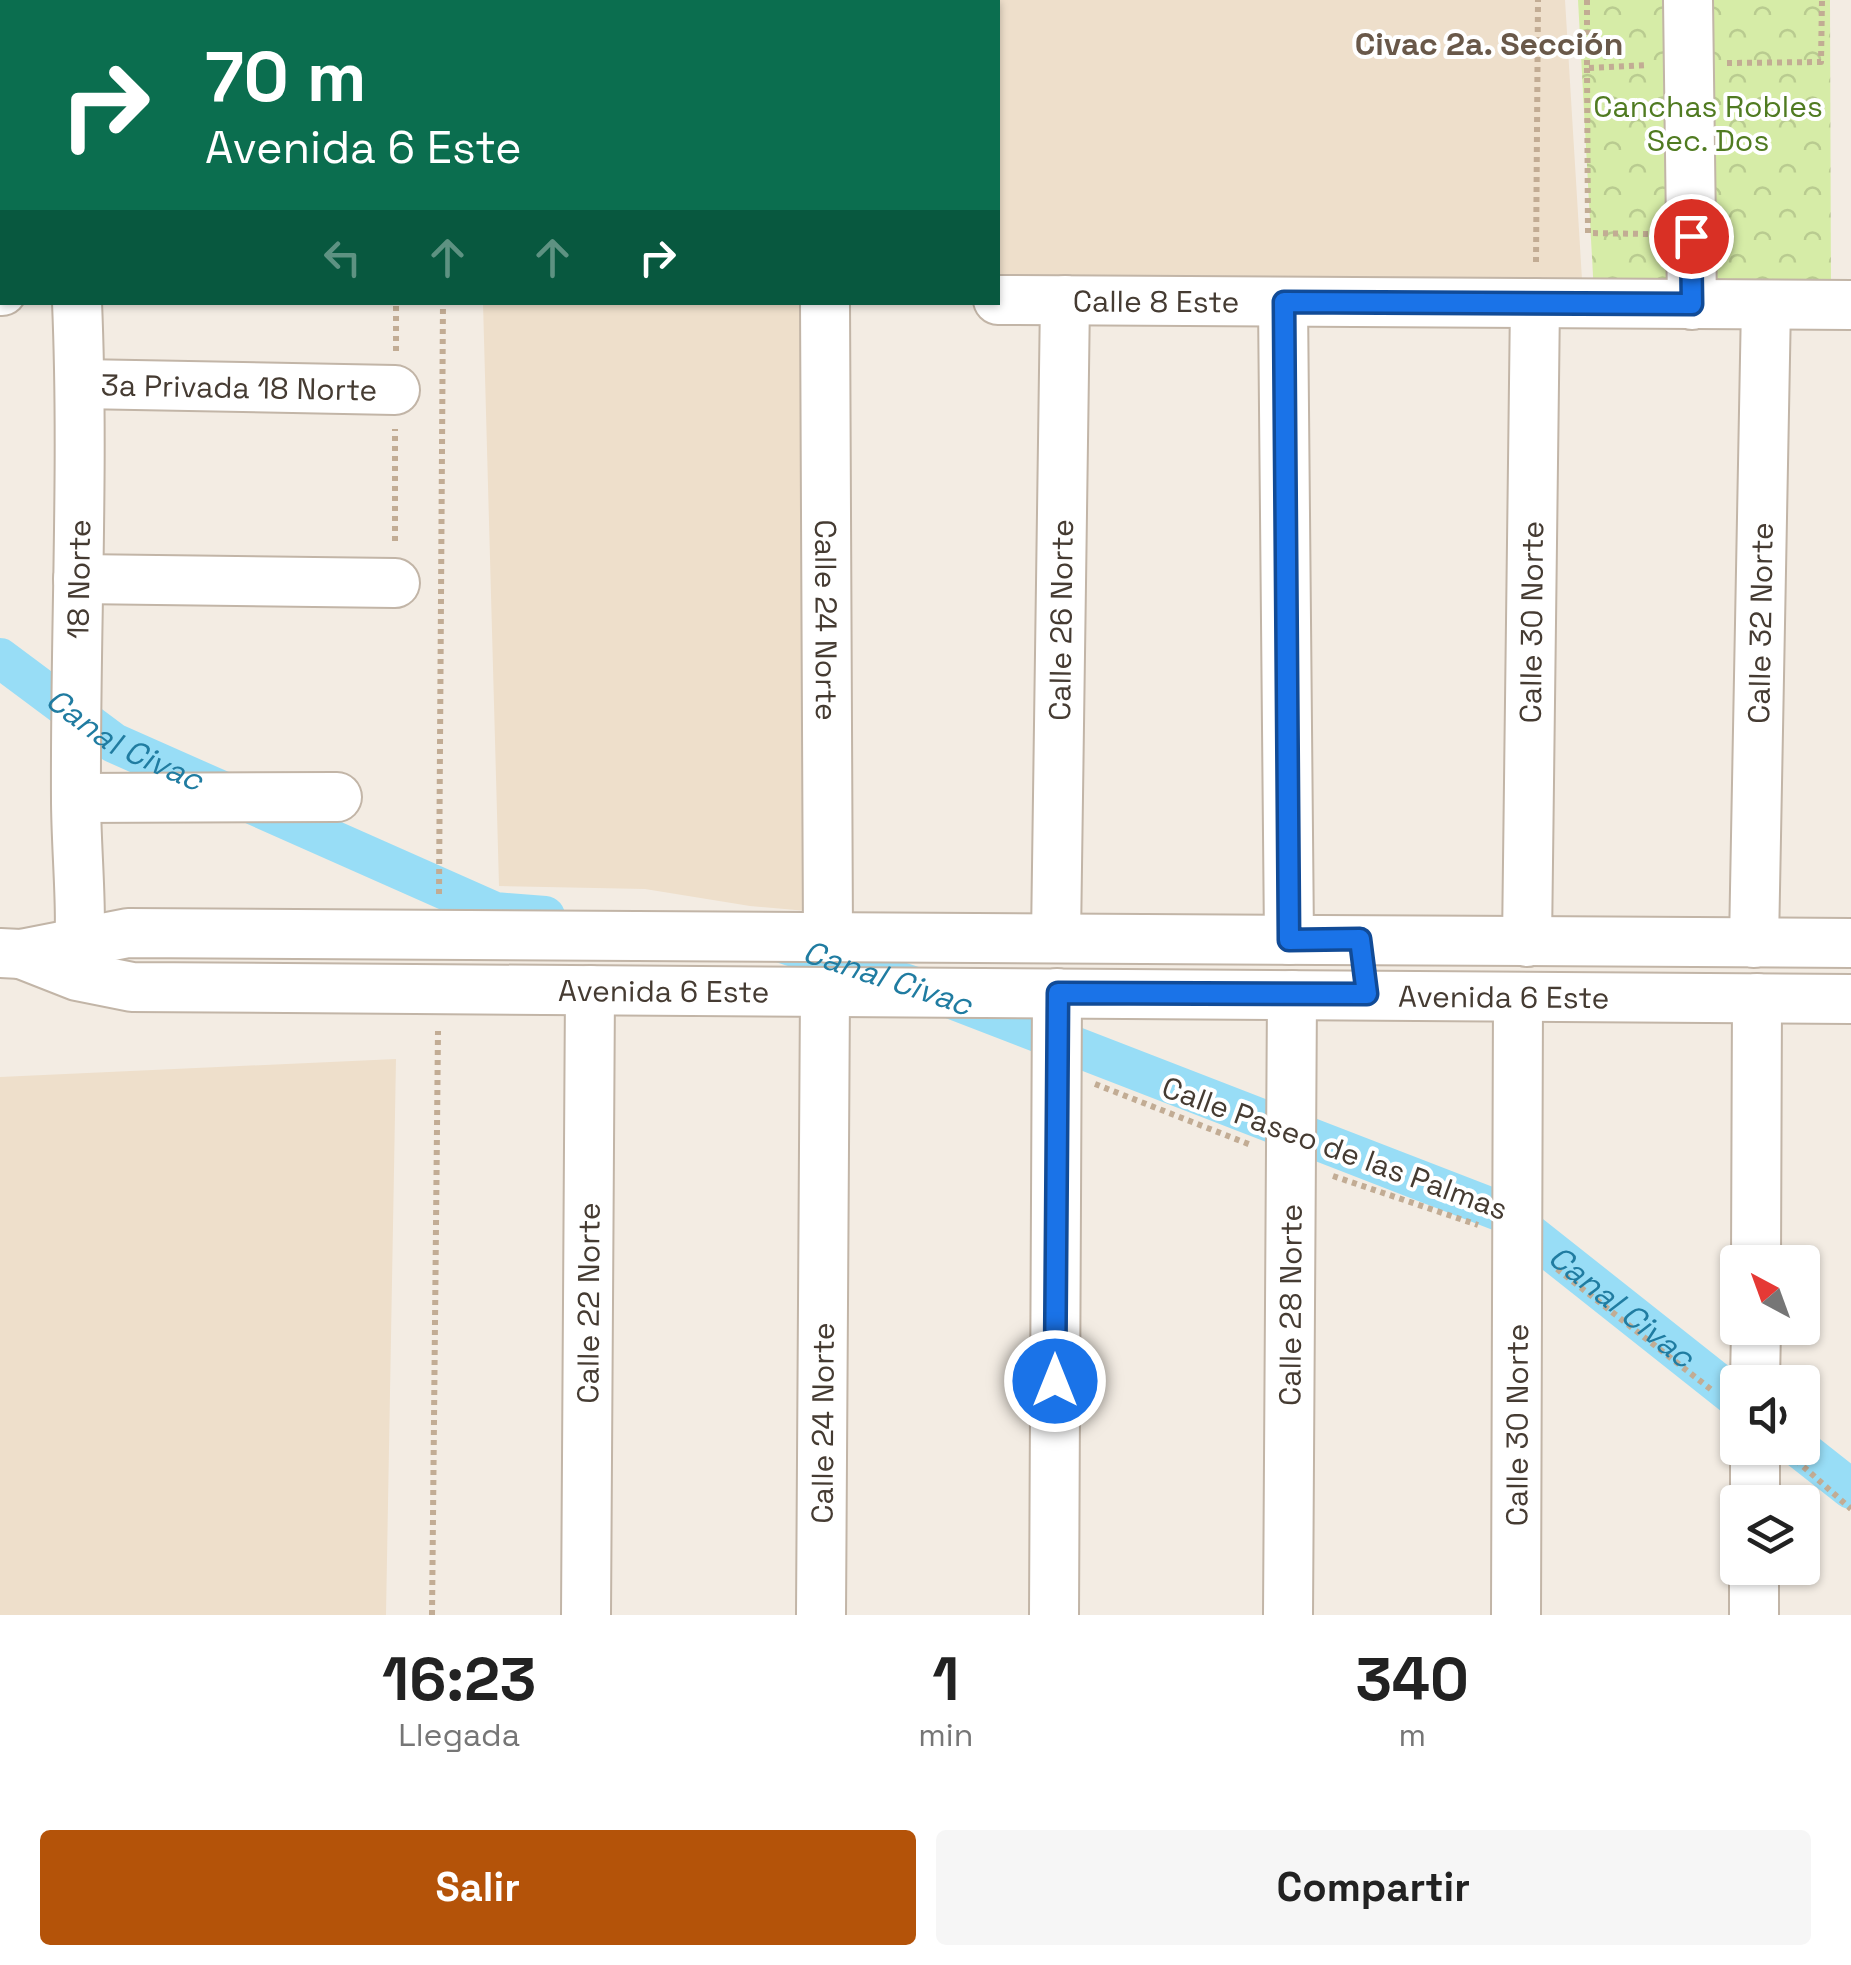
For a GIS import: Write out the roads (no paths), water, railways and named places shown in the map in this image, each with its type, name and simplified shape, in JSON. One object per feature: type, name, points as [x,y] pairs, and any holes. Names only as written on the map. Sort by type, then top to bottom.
[{"type":"street","points":[[1688,0],[1692,304]]},
{"type":"street","name":"Calle 8 Este","points":[[1000,300],[1851,306]]},
{"type":"street","name":"Calle 26 Norte","points":[[1056,938],[1064,300]]},
{"type":"street","points":[[1284,302],[1289,940]]},
{"type":"street","name":"Calle 30 Norte","points":[[1527,942],[1535,304]]},
{"type":"street","name":"18 Norte","points":[[78,305],[79,959]]},
{"type":"street","name":"Calle 24 Norte","points":[[825,305],[828,938]]},
{"type":"street","name":"Calle 32 Norte","points":[[1754,943],[1766,305]]},
{"type":"street","name":"3a Privada 18 Norte","points":[[80,384],[396,390]]},
{"type":"street","points":[[78,579],[395,583]]},
{"type":"street","points":[[76,798],[337,797]]},
{"type":"street","name":"Avenida 6 Este","points":[[79,959],[128,933],[1851,943]]},
{"type":"street","points":[[523,935],[524,990]]},
{"type":"street","points":[[1376,940],[1384,995]]},
{"type":"street","name":"Avenida 6 Este","points":[[11,953],[79,959],[132,987],[1851,998]]},
{"type":"street","name":"Calle 22 Norte","points":[[586,1615],[590,990]]},
{"type":"street","name":"Calle 24 Norte","points":[[821,1615],[825,992]]},
{"type":"street","points":[[1054,1615],[1058,993]]},
{"type":"street","name":"Calle 28 Norte","points":[[1288,1615],[1292,995]]},
{"type":"street","name":"Calle 30 Norte","points":[[1516,1615],[1518,997]]},
{"type":"street","points":[[1756,1245],[1757,998]]},
{"type":"street","points":[[1754,1585],[1754,1615]]},
{"type":"waterway","name":"Canal Civac","points":[[0,658],[114,743],[495,912],[545,916]]},
{"type":"waterway","name":"Canal Civac","points":[[785,944],[952,999],[1502,1212],[1720,1385]]},
{"type":"waterway","name":"Canal Civac","points":[[1820,1465],[1851,1489]]},
{"type":"district","name":"Civac 2a. Sección","points":[[1489,44]]},
{"type":"park label","name":"Canchas Robles Sec. Dos","points":[[1708,123]]}]
